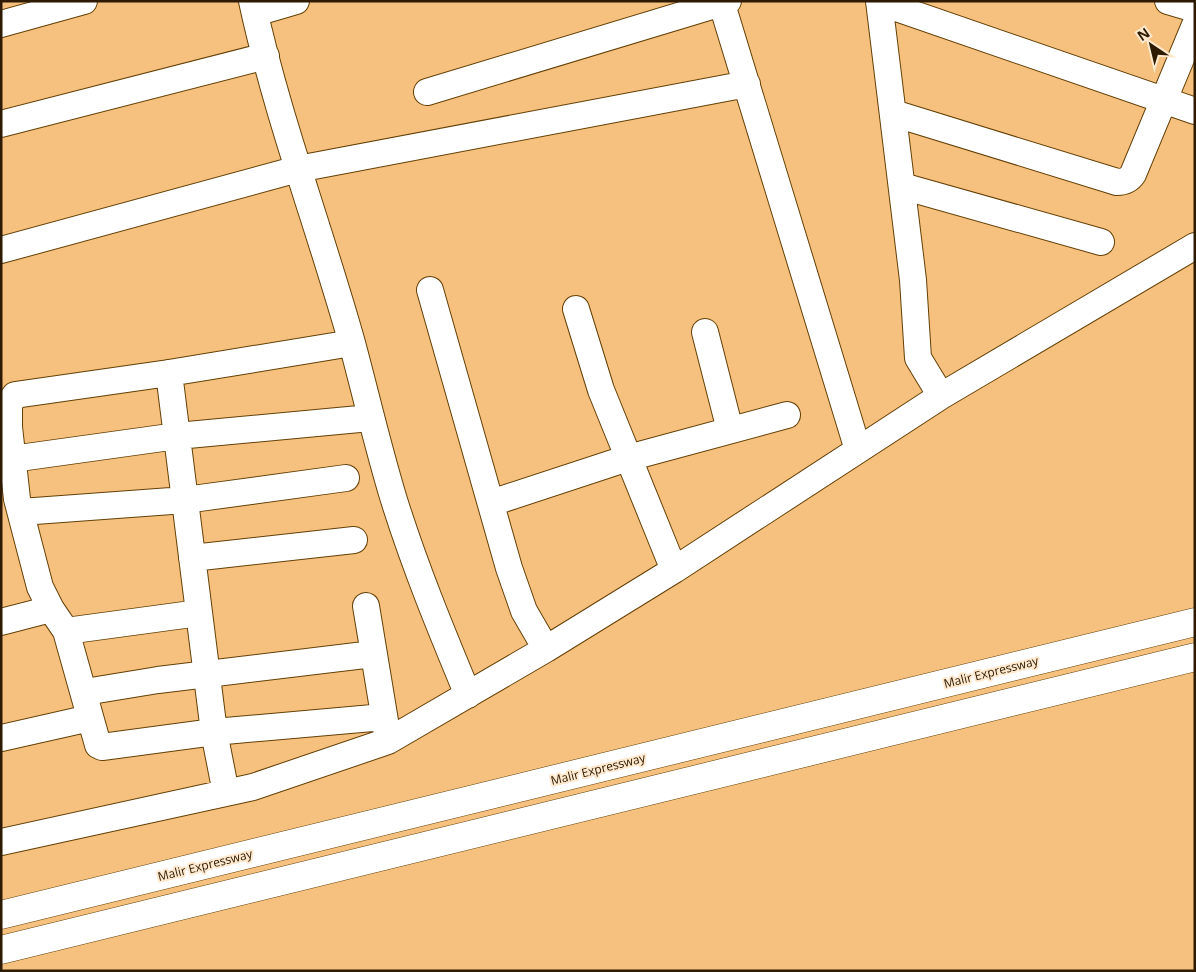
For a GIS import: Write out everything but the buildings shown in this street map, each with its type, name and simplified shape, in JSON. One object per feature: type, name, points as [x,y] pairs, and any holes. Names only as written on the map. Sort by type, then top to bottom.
[{"type":"highway","name":"Malir Expressway","points":[[1,915],[1195,622]]},
{"type":"highway","points":[[1,950],[1195,657]]},
{"type":"street","points":[[1,24],[84,1]]},
{"type":"street","points":[[296,1],[254,7],[298,169],[352,343],[370,418],[395,502],[425,590],[468,695]]},
{"type":"street","points":[[1168,1],[1195,9]]},
{"type":"street","points":[[427,92],[723,2],[746,84],[858,450]]},
{"type":"street","points":[[941,396],[918,358],[913,280],[879,2],[1195,111]]},
{"type":"street","points":[[893,113],[1117,182],[1129,179],[1133,174],[1195,25]]},
{"type":"street","points":[[1,124],[266,56]]},
{"type":"street","points":[[1,250],[298,169],[746,84]]},
{"type":"street","points":[[902,186],[1101,242]]},
{"type":"street","points":[[1,842],[253,787],[468,695],[674,570],[941,396],[1195,246]]},
{"type":"street","points":[[430,290],[509,568],[524,611],[546,649]]},
{"type":"street","points":[[576,309],[601,390],[674,570]]},
{"type":"street","points":[[705,332],[730,430]]},
{"type":"street","points":[[352,343],[169,373],[16,395],[9,404],[13,504],[40,586],[51,609],[66,631],[96,742],[102,747],[214,732],[386,729]]},
{"type":"street","points":[[169,373],[214,732],[226,793]]},
{"type":"street","points":[[491,503],[628,458],[787,415]]},
{"type":"street","points":[[12,458],[176,436],[370,418]]},
{"type":"street","points":[[13,504],[185,500],[346,478]]},
{"type":"street","points":[[192,558],[354,540]]},
{"type":"street","points":[[366,606],[386,729]]},
{"type":"street","points":[[1,622],[51,609]]},
{"type":"street","points":[[66,631],[199,613]]},
{"type":"street","points":[[84,692],[373,654]]},
{"type":"street","points":[[1,738],[90,718]]}]
